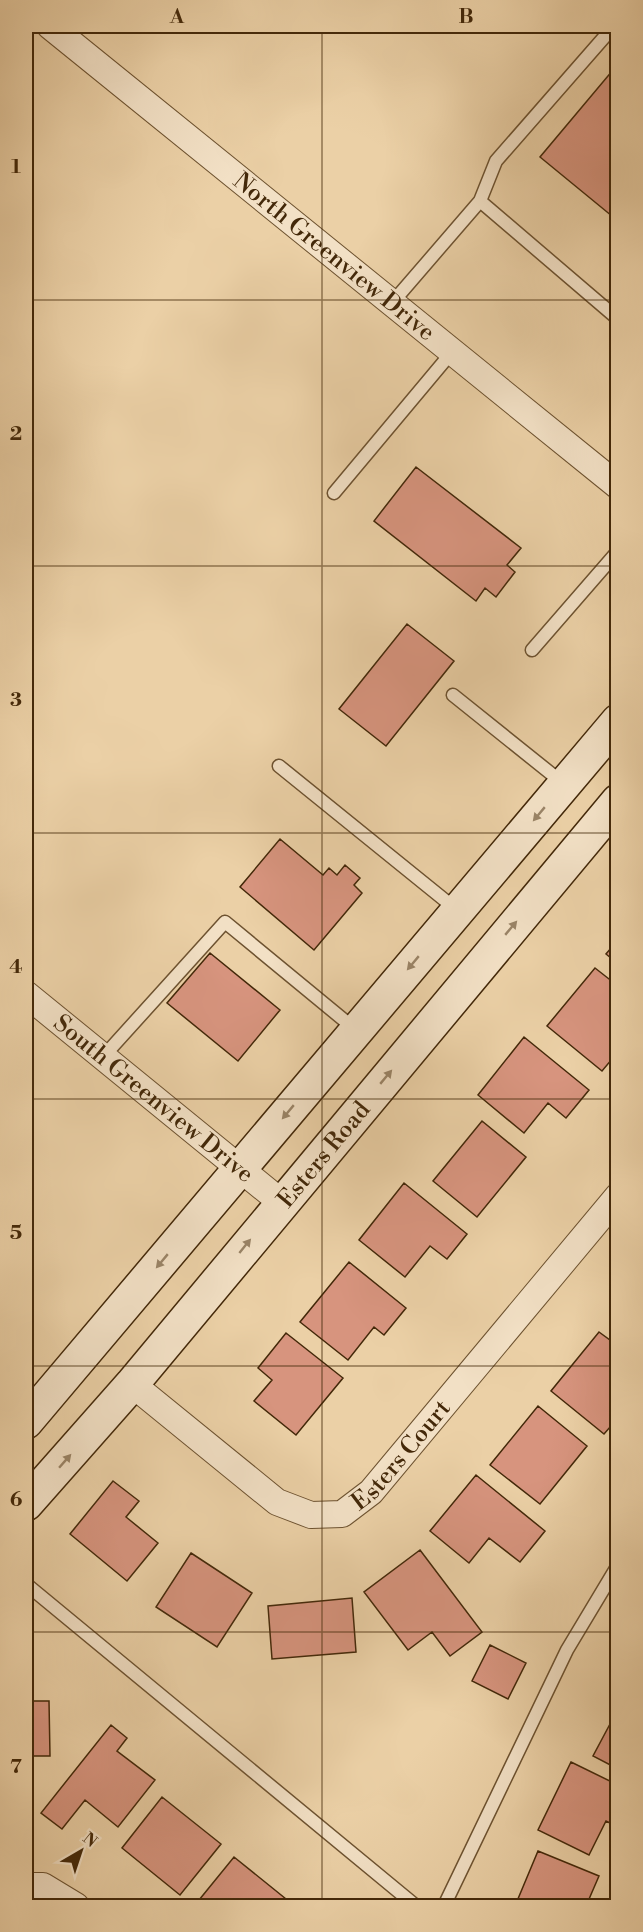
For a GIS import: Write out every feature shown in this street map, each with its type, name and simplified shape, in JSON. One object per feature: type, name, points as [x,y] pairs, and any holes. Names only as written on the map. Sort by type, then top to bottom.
[{"type":"main road","points":[[26,1422],[618,721]]},
{"type":"main road","name":"Esters Road","points":[[26,1504],[132,1384],[281,1202],[618,801]]},
{"type":"street","name":"North Greenview Drive","points":[[50,26],[618,486]]},
{"type":"street","name":"South Greenview Drive","points":[[26,994],[281,1202]]},
{"type":"street","name":"Esters Court","points":[[132,1384],[277,1502],[311,1515],[342,1514],[371,1492],[618,1196]]},
{"type":"street","points":[[26,1886],[43,1886],[76,1906]]},
{"type":"lane","points":[[392,303],[480,201],[496,161],[614,26]]},
{"type":"lane","points":[[480,201],[618,319]]},
{"type":"lane","points":[[334,493],[452,352]]},
{"type":"lane","points":[[532,650],[618,550]]},
{"type":"lane","points":[[453,695],[564,784]]},
{"type":"lane","points":[[279,766],[458,910]]},
{"type":"lane","points":[[103,1057],[225,922],[357,1030]]},
{"type":"lane","points":[[444,1906],[567,1650],[618,1565]]},
{"type":"lane","points":[[26,1584],[416,1906]]},
{"type":"building","points":[[618,64],[618,221],[540,157]]},
{"type":"building","points":[[416,467],[521,548],[507,565],[515,572],[496,597],[485,588],[476,601],[374,521]]},
{"type":"building","points":[[407,624],[454,661],[386,746],[339,709]]},
{"type":"building","points":[[280,839],[323,875],[329,868],[337,875],[345,865],[360,878],[354,885],[362,893],[314,950],[240,887]]},
{"type":"building","points":[[618,940],[618,964],[606,954]]},
{"type":"building","points":[[210,953],[280,1010],[238,1061],[167,1003]]},
{"type":"building","points":[[595,968],[618,986],[618,1052],[602,1071],[547,1026]]},
{"type":"building","points":[[524,1037],[589,1090],[566,1118],[548,1103],[524,1133],[478,1095]]},
{"type":"building","points":[[482,1121],[526,1157],[477,1217],[433,1181]]},
{"type":"building","points":[[404,1183],[467,1234],[447,1259],[430,1246],[405,1277],[359,1240]]},
{"type":"building","points":[[349,1262],[406,1308],[384,1335],[374,1327],[348,1360],[300,1322]]},
{"type":"building","points":[[599,1332],[618,1346],[618,1418],[604,1434],[551,1391]]},
{"type":"building","points":[[286,1333],[343,1378],[296,1435],[254,1401],[272,1380],[258,1368]]},
{"type":"building","points":[[538,1406],[587,1446],[540,1504],[490,1465]]},
{"type":"building","points":[[476,1475],[545,1531],[520,1562],[489,1538],[469,1563],[430,1531]]},
{"type":"building","points":[[113,1481],[139,1501],[126,1517],[158,1543],[127,1581],[70,1534]]},
{"type":"building","points":[[420,1550],[482,1632],[450,1656],[432,1632],[408,1650],[364,1592]]},
{"type":"building","points":[[191,1553],[252,1593],[217,1647],[156,1607]]},
{"type":"building","points":[[352,1598],[356,1652],[272,1659],[268,1606]]},
{"type":"building","points":[[490,1645],[526,1663],[508,1699],[472,1681]]},
{"type":"building","points":[[26,1701],[49,1701],[50,1756],[26,1756]]},
{"type":"building","points":[[618,1709],[618,1769],[593,1756]]},
{"type":"building","points":[[111,1725],[127,1738],[117,1751],[155,1780],[118,1827],[85,1800],[62,1829],[41,1813]]},
{"type":"building","points":[[571,1762],[618,1785],[618,1827],[606,1821],[589,1855],[538,1830]]},
{"type":"building","points":[[162,1797],[221,1844],[180,1895],[122,1848]]},
{"type":"building","points":[[538,1851],[599,1876],[586,1906],[515,1906]]},
{"type":"building","points":[[234,1857],[291,1903],[288,1906],[195,1905]]}]
